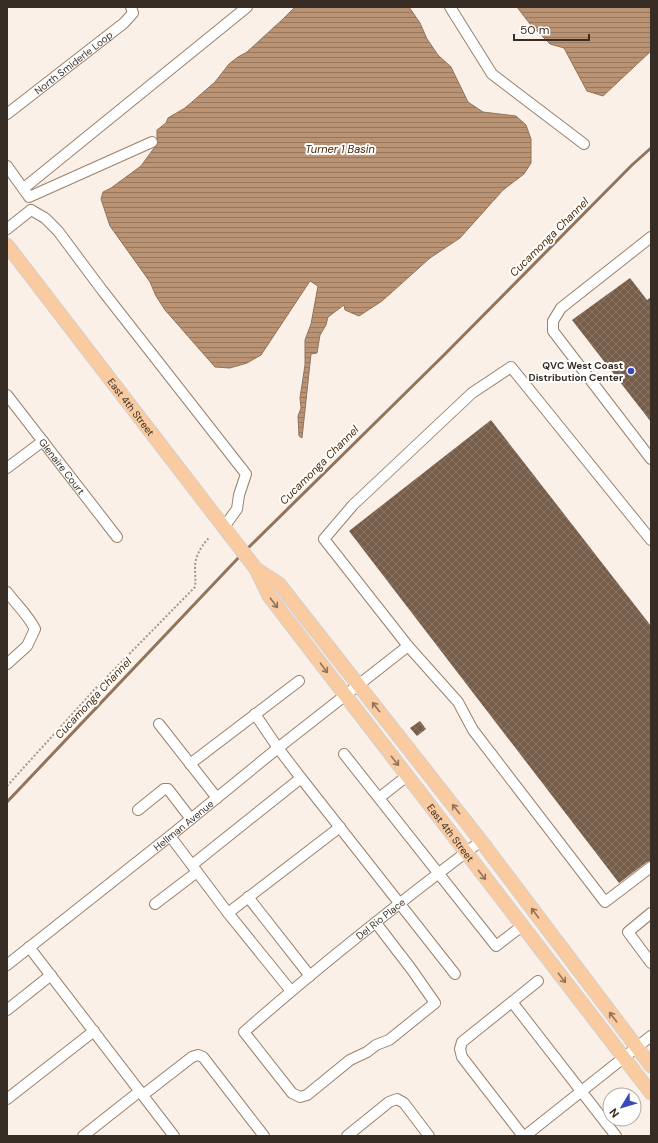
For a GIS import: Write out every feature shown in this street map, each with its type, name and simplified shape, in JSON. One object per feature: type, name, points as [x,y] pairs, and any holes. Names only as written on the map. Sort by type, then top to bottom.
[{"type":"main road","name":"East 4th Street","points":[[7,245],[256,569],[269,596],[465,853],[651,1093]]},
{"type":"main road","name":"East 4th Street","points":[[256,569],[279,584],[481,841],[651,1066]]},
{"type":"street","name":"North Smiderle Loop","points":[[7,114],[124,22],[133,13],[131,7]]},
{"type":"street","points":[[26,193],[247,7]]},
{"type":"street","points":[[450,7],[492,74],[584,144]]},
{"type":"street","points":[[7,177],[19,191],[26,193],[152,142]]},
{"type":"street","points":[[7,166],[26,193],[31,210],[45,218],[58,231],[102,290],[246,474],[239,494],[237,509],[224,527]]},
{"type":"street","points":[[7,229],[31,210]]},
{"type":"street","points":[[651,237],[561,308],[553,322],[553,330],[651,459]]},
{"type":"street","points":[[651,540],[511,367],[472,394],[353,505],[324,539],[408,646],[458,702],[473,730],[605,902],[651,867]]},
{"type":"street","name":"Glenaire Court","points":[[7,395],[117,537]]},
{"type":"street","points":[[7,468],[43,441]]},
{"type":"street","points":[[7,592],[19,608],[30,619],[35,629],[27,646],[7,664]]},
{"type":"street","name":"Hellman Avenue","points":[[7,965],[408,646]]},
{"type":"street","points":[[190,764],[299,680]]},
{"type":"street","points":[[255,714],[301,778],[455,974]]},
{"type":"street","points":[[159,724],[217,798]]},
{"type":"street","points":[[344,754],[496,946],[522,926]]},
{"type":"street","points":[[379,798],[407,776]]},
{"type":"street","points":[[155,904],[301,778]]},
{"type":"street","points":[[138,810],[164,788],[168,789],[190,820]]},
{"type":"street","points":[[228,913],[340,827]]},
{"type":"street","points":[[170,836],[228,913],[291,991]]},
{"type":"street","name":"Del Rio Place","points":[[376,923],[435,1003],[389,1040],[376,1045],[368,1052],[350,1060],[307,1095],[300,1096],[292,1093],[244,1032],[282,998],[399,904],[481,841]]},
{"type":"street","points":[[248,897],[310,976]]},
{"type":"street","points":[[651,913],[628,932],[651,963]]},
{"type":"street","points":[[30,947],[174,1136]]},
{"type":"street","points":[[7,1010],[51,975]]},
{"type":"street","points":[[538,981],[462,1042],[460,1049],[462,1057],[524,1136],[582,1092],[651,1036]]},
{"type":"street","points":[[512,1002],[616,1136]]},
{"type":"street","points":[[7,1099],[94,1031]]},
{"type":"street","points":[[83,1136],[192,1057],[198,1055],[203,1057],[264,1136]]},
{"type":"street","points":[[347,1136],[389,1102],[397,1099],[404,1103],[429,1136]]},
{"type":"path","points":[[7,786],[95,690],[195,587],[197,579],[195,567],[197,556],[204,543],[209,538]]},
{"type":"water","name":"Turner 1 Basin","points":[[295,7],[409,7],[438,55],[451,67],[468,102],[483,112],[516,116],[526,125],[531,139],[531,163],[524,174],[503,190],[460,238],[430,258],[382,301],[359,316],[345,310],[344,305],[328,317],[326,325],[320,335],[317,353],[311,354],[302,438],[299,436],[298,416],[301,408],[300,398],[305,365],[305,340],[311,324],[318,286],[310,281],[261,355],[247,363],[230,368],[215,367],[165,310],[156,296],[150,282],[110,226],[101,199],[103,192],[111,188],[141,166],[157,144],[157,130],[166,123],[168,118],[185,108],[215,82],[229,64],[247,52]]},
{"type":"water","points":[[517,7],[651,7],[651,51],[603,96],[587,91],[564,48],[550,44],[530,24]]},
{"type":"building","name":"QVC West Coast Distribution Center","points":[[630,278],[647,300],[651,297],[651,422],[572,320]]},
{"type":"building","points":[[491,420],[651,626],[651,861],[647,862],[619,883],[349,531]]},
{"type":"building","points":[[420,721],[426,729],[417,736],[410,728]]},
{"type":"waterway","name":"Cucamonga Channel","points":[[245,551],[444,355],[632,165],[651,148]]},
{"type":"waterway","name":"Cucamonga Channel","points":[[7,802],[241,555]]},
{"type":"place","name":"QVC West Coast Distribution Center","points":[[631,371]]}]
